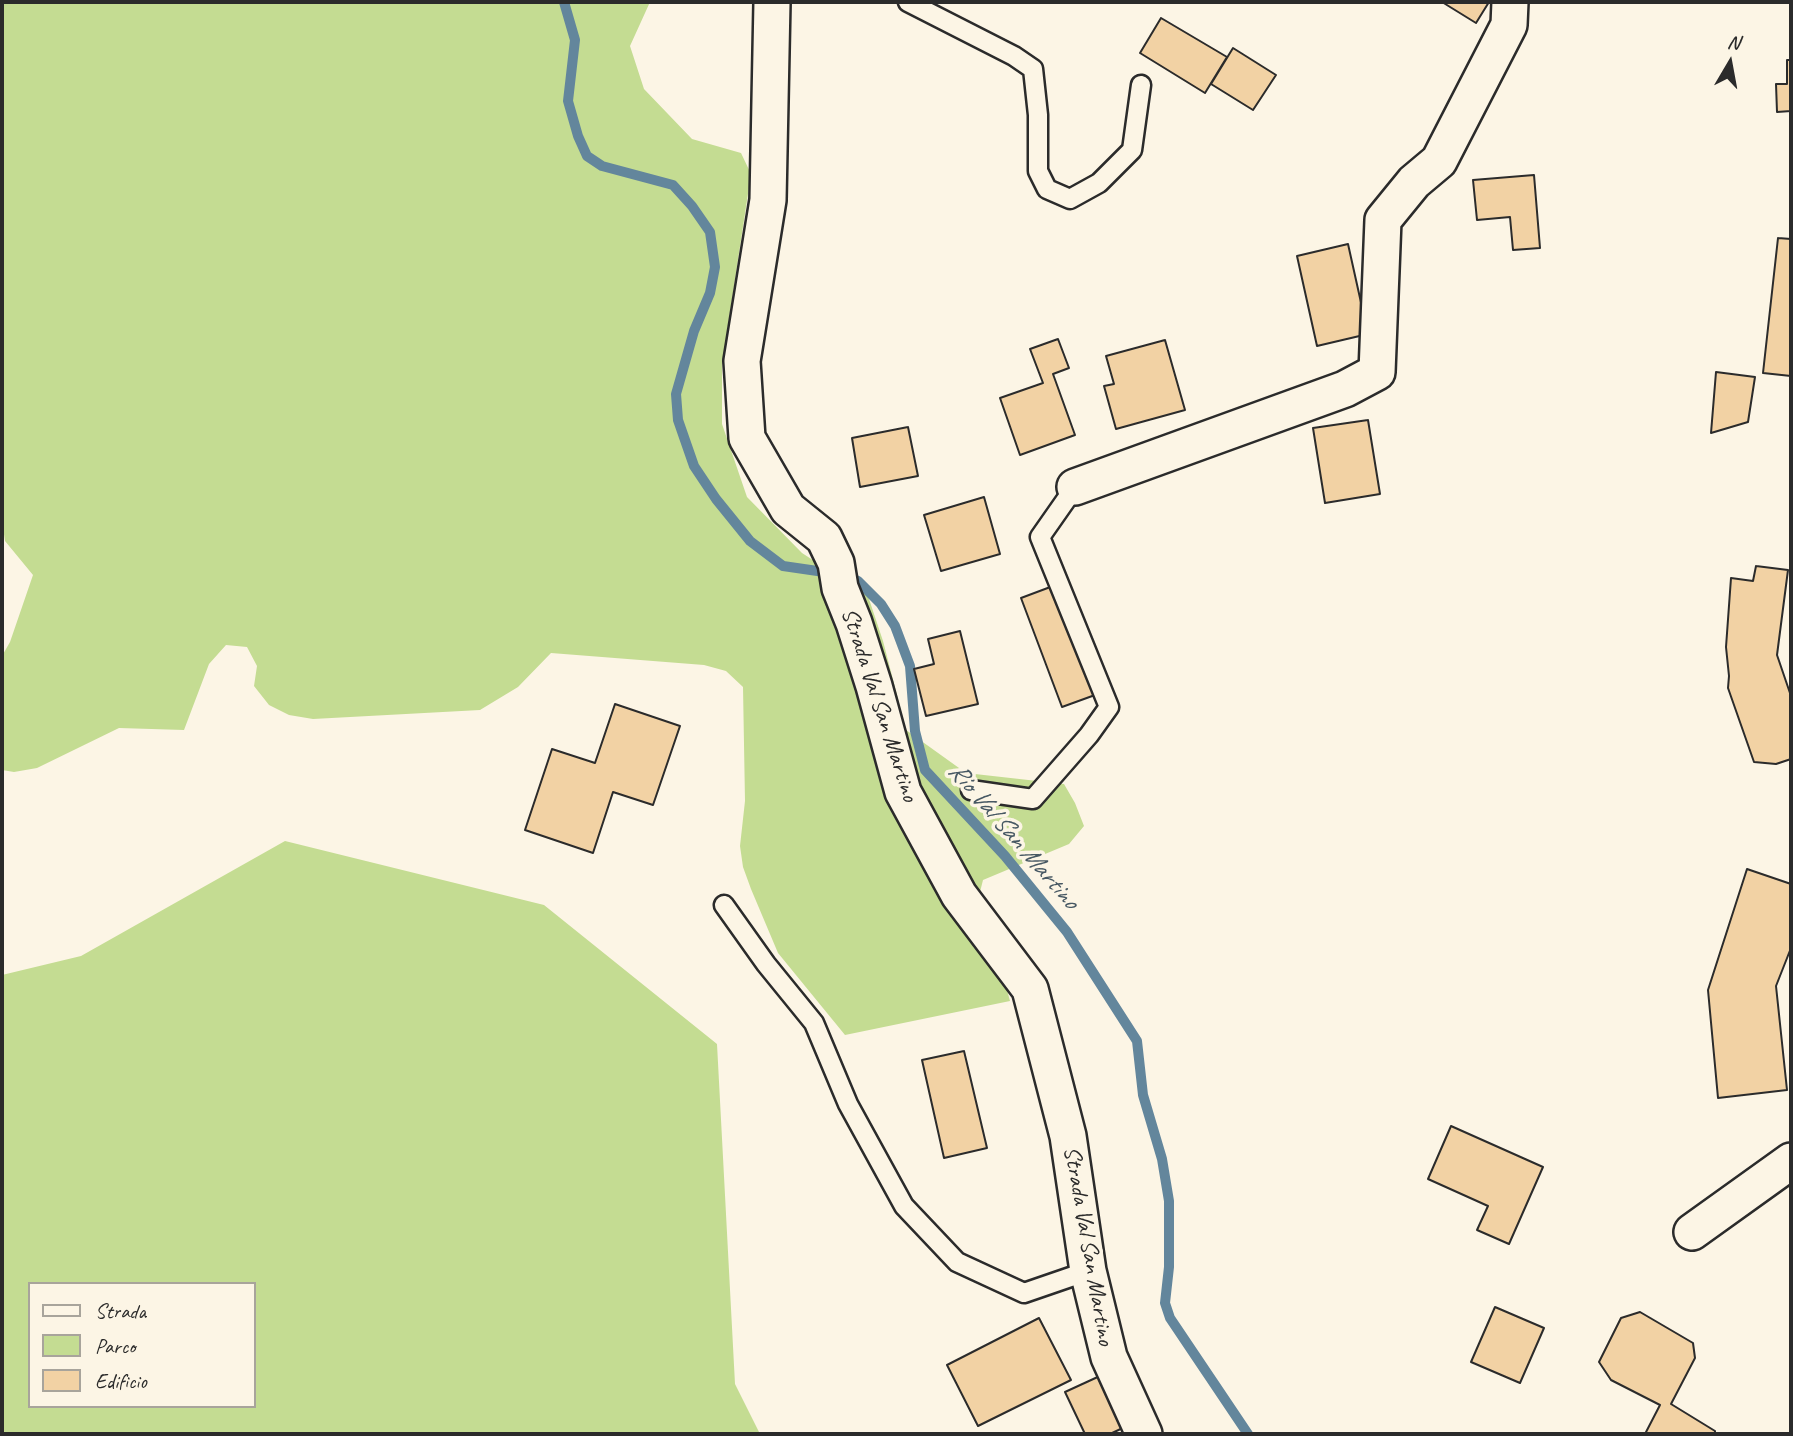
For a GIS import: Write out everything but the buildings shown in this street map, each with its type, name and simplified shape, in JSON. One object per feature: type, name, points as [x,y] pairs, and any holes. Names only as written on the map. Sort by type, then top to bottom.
[{"type":"street","name":"Strada Val San Martino","points":[[772,2],[768,200],[742,361],[747,438],[788,509],[824,538],[866,661],[903,792],[959,895],[1030,989],[1068,1136],[1088,1271],[1109,1357],[1144,1434]]},
{"type":"street","points":[[1075,487],[1345,389],[1377,372],[1383,220],[1414,182],[1439,160],[1509,25],[1510,2]]},
{"type":"street","points":[[1692,1232],[1791,1161]]},
{"type":"lane","points":[[908,2],[1014,56],[1033,69],[1038,115],[1038,171],[1047,188],[1070,199],[1099,183],[1132,150],[1141,85]]},
{"type":"lane","points":[[971,790],[1033,799],[1089,735],[1109,707],[1040,537],[1075,487]]},
{"type":"lane","points":[[724,905],[766,964],[814,1023],[848,1104],[904,1206],[957,1262],[1024,1293],[1088,1271]]},
{"type":"green space","points":[[2,2],[650,2],[630,46],[644,89],[692,139],[741,153],[751,174],[722,365],[722,424],[747,497],[802,553],[868,596],[883,641],[906,730],[966,773],[1064,784],[1084,826],[1069,844],[983,880],[977,904],[989,923],[1010,1001],[845,1035],[778,953],[751,889],[743,867],[740,846],[745,801],[743,687],[726,671],[704,665],[551,653],[518,687],[480,710],[313,719],[289,715],[269,705],[254,686],[257,666],[247,647],[226,645],[209,664],[184,730],[119,728],[37,768],[14,772],[2,770],[2,656],[10,642],[33,575],[5,541],[2,521]]},
{"type":"green space","points":[[285,841],[544,905],[717,1044],[735,1384],[760,1434],[2,1434],[2,975],[81,956]]},
{"type":"waterway","name":"Rio Val San Martino","points":[[564,2],[575,40],[568,101],[587,156],[602,166],[673,185],[710,232],[715,267],[710,293],[694,331],[676,394],[678,420],[694,466],[716,499],[750,541],[783,566],[845,575],[858,581],[881,604],[895,626],[910,666],[915,731],[925,770],[1005,856],[1067,932],[1137,1041],[1143,1095],[1162,1159],[1169,1201],[1169,1267],[1165,1303],[1170,1318],[1248,1434]]}]
